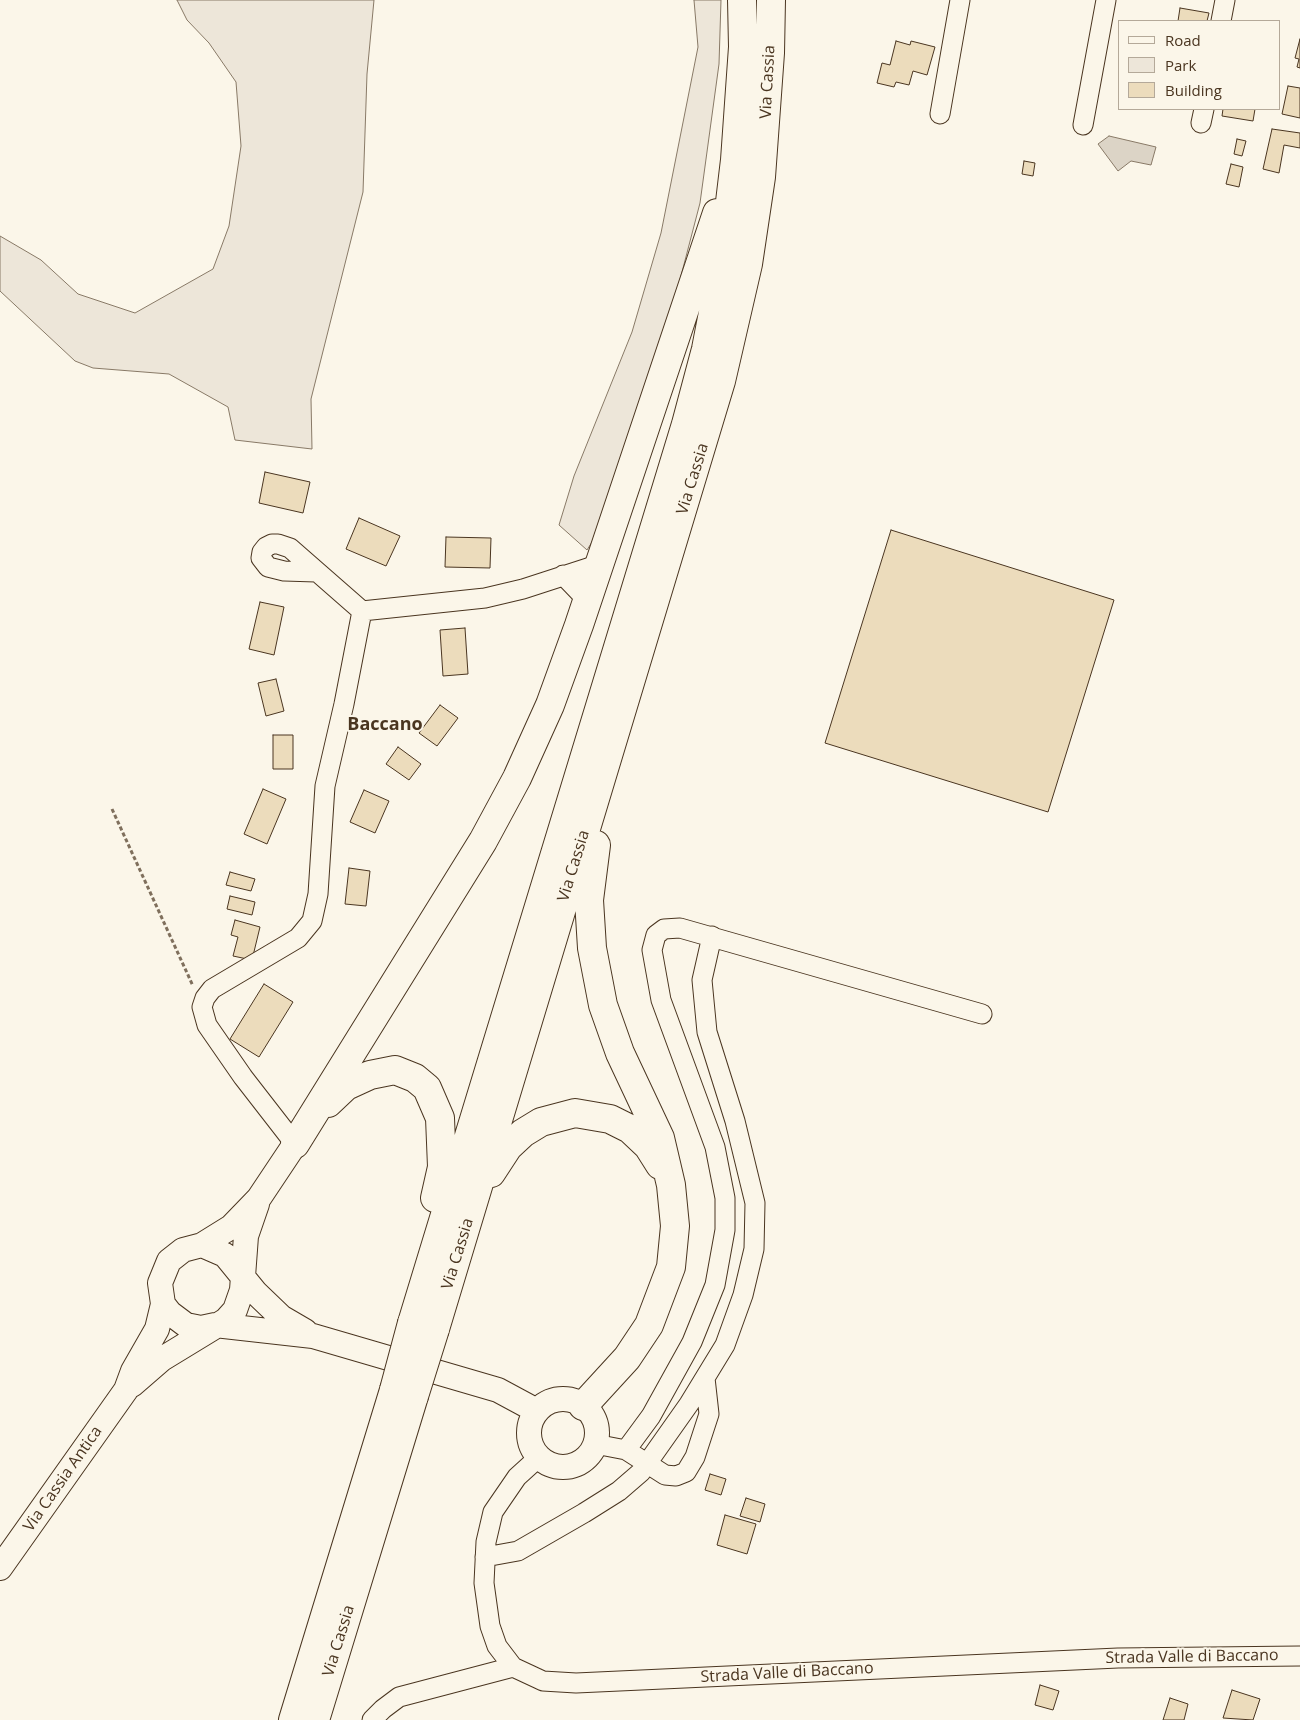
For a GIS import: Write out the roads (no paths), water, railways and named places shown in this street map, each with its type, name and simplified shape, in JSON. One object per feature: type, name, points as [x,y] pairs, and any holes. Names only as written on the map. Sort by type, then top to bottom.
[{"type":"highway","name":"Via Cassia","points":[[315,1720],[404,1393],[686,424],[717,296],[735,160],[743,47],[742,0]]},
{"type":"highway","name":"Via Cassia","points":[[424,1326],[466,1232],[606,761],[707,432],[746,273],[762,168],[769,72],[771,0]]},
{"type":"highway","points":[[295,1144],[313,1118],[498,815],[550,705],[588,600],[735,160]]},
{"type":"highway","points":[[583,1406],[627,1358],[656,1312],[667,1281],[673,1253],[675,1226],[671,1185],[655,1126],[632,1081],[613,1034],[604,1005],[592,948],[589,914],[590,883],[602,810],[606,761]]},
{"type":"highway","points":[[313,1118],[346,1086],[370,1075],[395,1070],[415,1078],[428,1088],[440,1118],[442,1167],[412,1294],[424,1326]]},
{"type":"highway","points":[[466,1232],[486,1183],[508,1147],[530,1128],[567,1114],[597,1115],[610,1118],[630,1129],[648,1146],[671,1185]]},
{"type":"highway","name":"Via Cassia","points":[[293,1720],[404,1393]]},
{"type":"main road","name":"Via Cassia Antica","points":[[126,1390],[133,1371],[156,1329],[164,1304],[160,1283],[169,1261],[183,1250],[202,1245],[230,1227],[259,1198],[295,1144]]},
{"type":"main road","name":"Via Cassia Antica","points":[[0,1568],[126,1390],[162,1359],[226,1320],[235,1310],[240,1300],[246,1236],[259,1198]]},
{"type":"main road","points":[[202,1245],[225,1254],[235,1265],[242,1278],[282,1317],[313,1336]]},
{"type":"main road","points":[[164,1304],[170,1314],[186,1325],[201,1328],[215,1325],[313,1336],[498,1390],[537,1411]]},
{"type":"main road","points":[[559,1399],[572,1400],[583,1406],[589,1411],[596,1426],[595,1444],[588,1456],[570,1466],[552,1464],[539,1457],[532,1446],[529,1436],[533,1418],[537,1411],[551,1401],[559,1399]]},
{"type":"street","points":[[940,114],[960,0]]},
{"type":"street","points":[[1083,125],[1106,0]]},
{"type":"street","points":[[1221,20],[1225,0]]},
{"type":"street","points":[[316,572],[362,611],[485,598],[523,589],[600,564]]},
{"type":"street","points":[[562,575],[588,600]]},
{"type":"street","points":[[295,1144],[222,1048],[207,1025],[202,1007],[205,998],[212,990],[298,938],[312,921],[318,894],[324,786],[344,704],[362,611]]},
{"type":"street","points":[[626,1450],[651,1416],[692,1342],[712,1292],[723,1252],[726,1210],[719,1165],[704,1115],[668,1023],[657,982],[652,950],[656,935],[664,929],[680,928],[982,1014]]},
{"type":"street","points":[[485,1557],[518,1551],[619,1491],[633,1480],[648,1463],[705,1378],[725,1344],[743,1295],[754,1249],[755,1203],[735,1121],[706,1032],[702,980],[712,936]]},
{"type":"street","points":[[595,1444],[626,1450],[658,1471],[670,1476],[682,1475],[692,1464],[709,1414],[705,1378]]},
{"type":"street","name":"Strada Valle di Baccano","points":[[539,1457],[517,1477],[498,1503],[490,1522],[485,1557],[485,1594],[490,1626],[498,1646],[514,1666],[543,1681],[567,1683],[1118,1658],[1300,1656]]},
{"type":"street","points":[[372,1720],[383,1708],[399,1698],[514,1666]]},
{"type":"district","name":"Baccano","points":[[385,725]]}]
